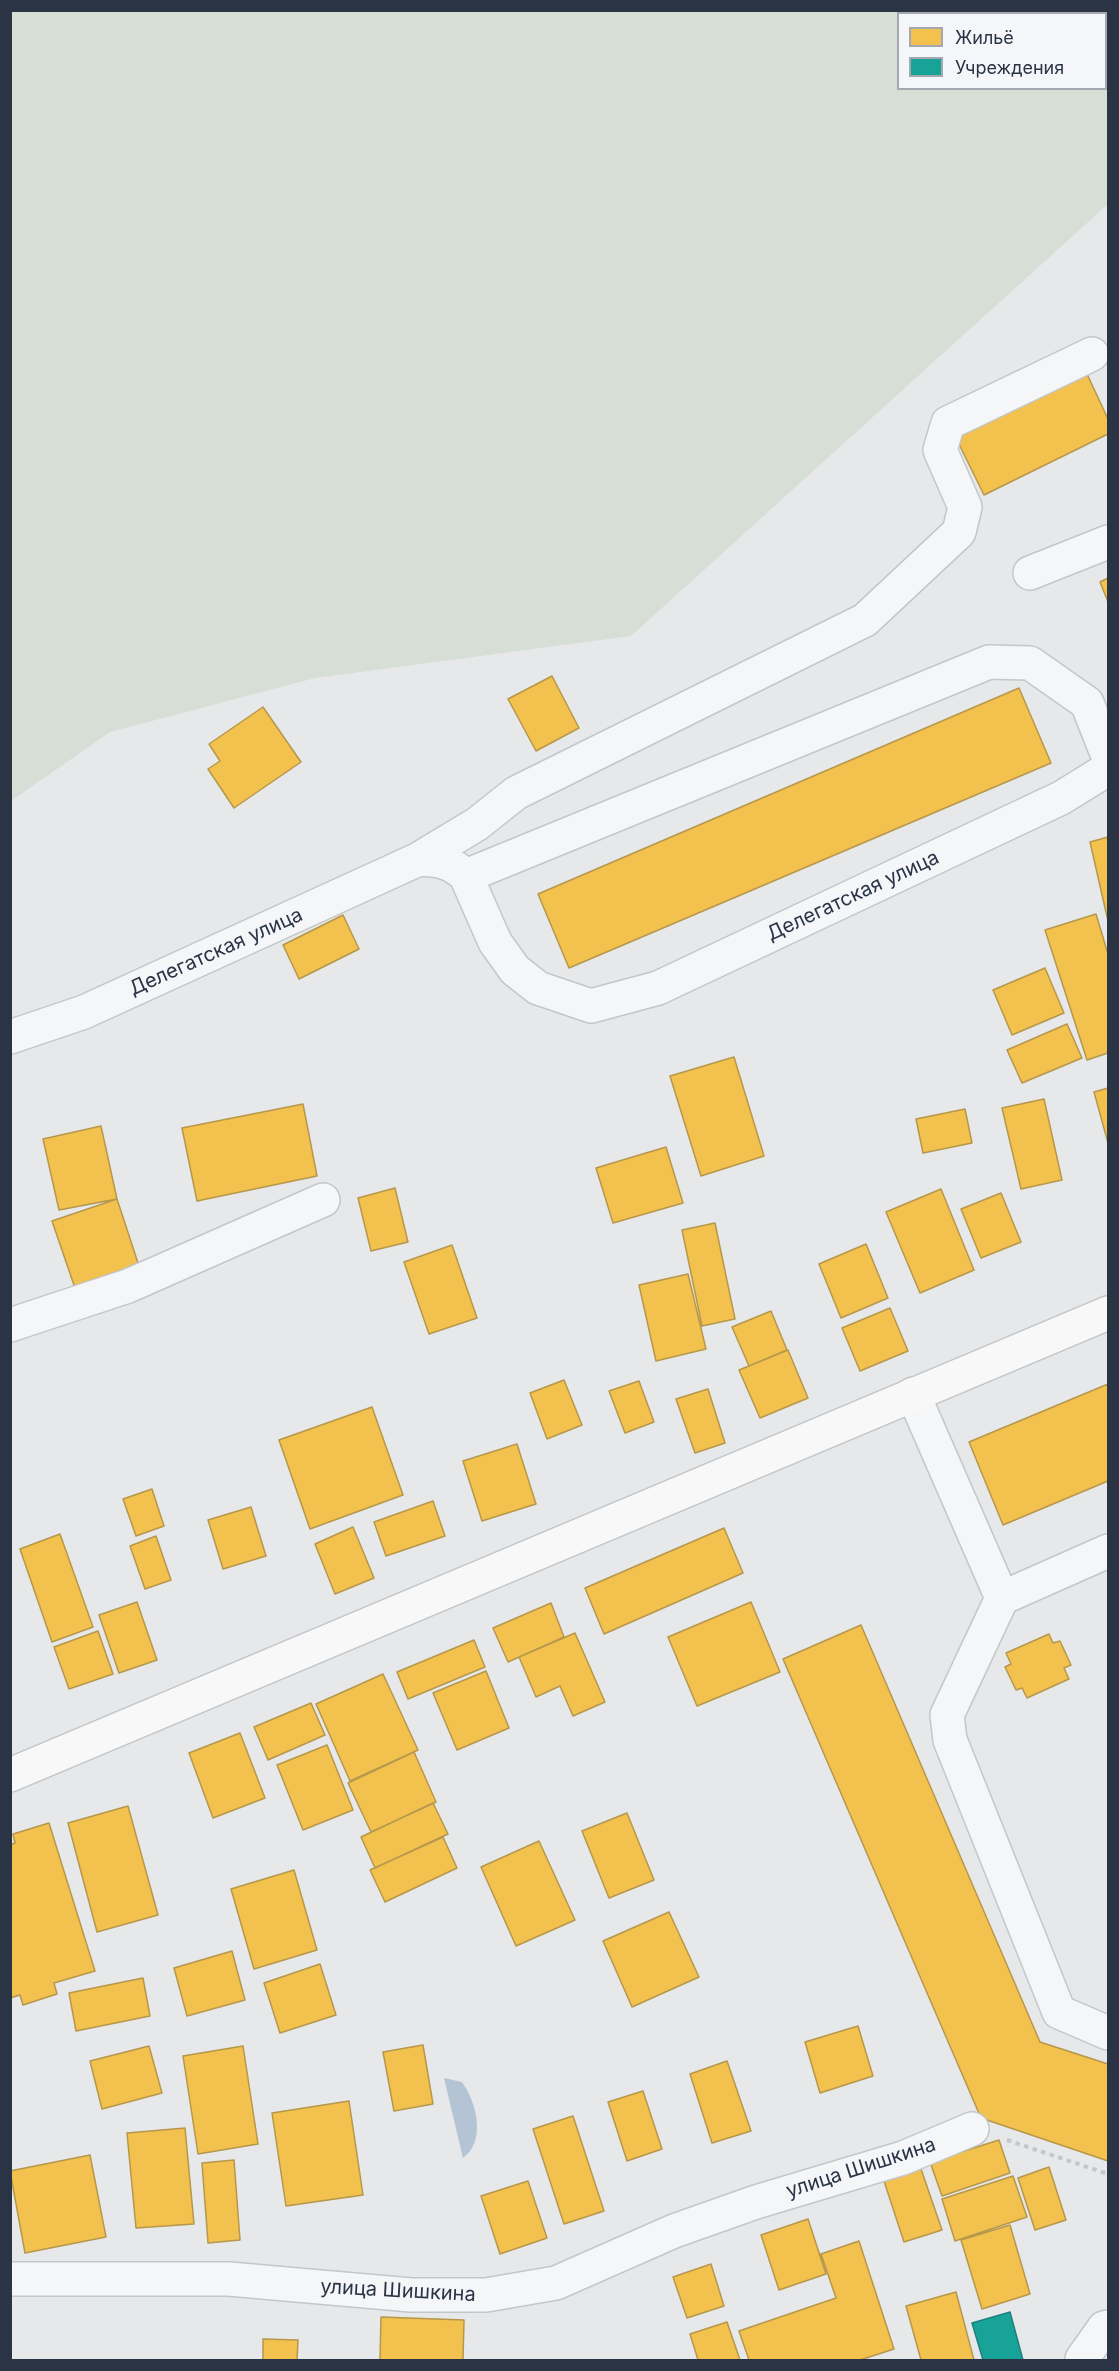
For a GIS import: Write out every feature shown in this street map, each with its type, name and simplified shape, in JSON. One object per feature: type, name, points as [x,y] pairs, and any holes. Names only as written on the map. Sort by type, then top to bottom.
[{"type":"main road","points":[[10,1775],[1108,1313]]},
{"type":"street","name":"Делегатская улица","points":[[10,1037],[84,1012],[419,859],[477,824],[516,793],[865,621],[959,532],[965,507],[940,450],[948,423],[1092,354]]},
{"type":"street","points":[[1030,573],[1108,542]]},
{"type":"street","points":[[419,859],[441,860],[453,864],[466,876],[989,662],[1030,663],[1088,703],[1108,756]]},
{"type":"street","name":"Делегатская улица","points":[[466,876],[479,900],[495,942],[515,970],[538,988],[591,1006],[658,988],[1061,798],[1108,769]]},
{"type":"street","points":[[10,1325],[128,1286],[323,1200]]},
{"type":"street","points":[[914,1394],[1002,1598]]},
{"type":"street","points":[[1108,1551],[1002,1598],[947,1715],[950,1740],[1059,2012],[1108,2033]]},
{"type":"street","name":"улица Шишкина","points":[[10,2279],[229,2279],[411,2295],[486,2295],[556,2283],[674,2231],[756,2202],[903,2158],[972,2129]]},
{"type":"street","points":[[1082,2359],[1104,2328],[1108,2327]]},
{"type":"path","points":[[972,2129],[1108,2174]]},
{"type":"shaded area","points":[[11,10],[1108,11],[1108,204],[631,636],[315,678],[110,732],[11,801]]},
{"type":"water","points":[[444,2078],[462,2082],[475,2111],[477,2132],[475,2142],[463,2158]]},
{"type":"building: Жильё","points":[[1087,374],[1108,419],[1108,434],[984,495],[956,438]]},
{"type":"building: Жильё","points":[[1108,578],[1108,602],[1100,582]]},
{"type":"building: Жильё","points":[[552,676],[579,728],[536,751],[508,699]]},
{"type":"building: Жильё","points":[[1019,688],[1051,763],[569,968],[538,894]]},
{"type":"building: Жильё","points":[[263,707],[301,762],[234,808],[208,769],[220,761],[209,744]]},
{"type":"building: Жильё","points":[[1108,837],[1108,921],[1090,842]]},
{"type":"building: Жильё","points":[[1096,914],[1108,954],[1108,1053],[1087,1060],[1045,930]]},
{"type":"building: Жильё","points":[[343,915],[359,949],[299,979],[283,945]]},
{"type":"building: Жильё","points":[[1045,968],[1064,1013],[1012,1035],[993,990]]},
{"type":"building: Жильё","points":[[1067,1024],[1082,1058],[1022,1083],[1007,1050]]},
{"type":"building: Жильё","points":[[734,1057],[764,1156],[701,1176],[670,1076]]},
{"type":"building: Жильё","points":[[1108,1088],[1108,1143],[1094,1092]]},
{"type":"building: Жильё","points":[[1044,1099],[1062,1180],[1021,1189],[1002,1108]]},
{"type":"building: Жильё","points":[[303,1104],[317,1176],[197,1201],[182,1128]]},
{"type":"building: Жильё","points":[[965,1109],[972,1143],[923,1153],[916,1119]]},
{"type":"building: Жильё","points":[[101,1126],[117,1199],[59,1210],[43,1139]]},
{"type":"building: Жильё","points":[[666,1147],[683,1203],[613,1223],[596,1168]]},
{"type":"building: Жильё","points":[[395,1188],[408,1242],[371,1251],[358,1198]]},
{"type":"building: Жильё","points":[[941,1189],[974,1270],[920,1293],[886,1212]]},
{"type":"building: Жильё","points":[[1001,1193],[1021,1242],[981,1258],[961,1209]]},
{"type":"building: Жильё","points":[[117,1199],[140,1269],[76,1291],[52,1221]]},
{"type":"building: Жильё","points":[[715,1223],[735,1319],[702,1326],[682,1230]]},
{"type":"building: Жильё","points":[[866,1244],[888,1298],[841,1318],[819,1264]]},
{"type":"building: Жильё","points":[[452,1245],[477,1318],[429,1334],[404,1262]]},
{"type":"building: Жильё","points":[[688,1274],[706,1349],[656,1361],[639,1285]]},
{"type":"building: Жильё","points":[[890,1308],[908,1351],[860,1371],[842,1328]]},
{"type":"building: Жильё","points":[[771,1311],[787,1350],[749,1366],[732,1327]]},
{"type":"building: Жильё","points":[[788,1350],[808,1398],[760,1418],[739,1370]]},
{"type":"building: Жильё","points":[[564,1380],[582,1425],[547,1439],[530,1393]]},
{"type":"building: Жильё","points":[[639,1381],[654,1422],[625,1433],[609,1391]]},
{"type":"building: Жильё","points":[[1108,1384],[1108,1481],[1003,1525],[969,1442]]},
{"type":"building: Жильё","points":[[708,1389],[725,1443],[695,1453],[676,1399]]},
{"type":"building: Жильё","points":[[372,1407],[403,1495],[310,1529],[279,1440]]},
{"type":"building: Жильё","points":[[517,1444],[536,1504],[482,1521],[463,1461]]},
{"type":"building: Жильё","points":[[152,1489],[164,1526],[136,1536],[123,1499]]},
{"type":"building: Жильё","points":[[433,1501],[445,1536],[386,1556],[374,1522]]},
{"type":"building: Жильё","points":[[251,1507],[266,1556],[223,1569],[208,1520]]},
{"type":"building: Жильё","points":[[353,1527],[374,1578],[335,1594],[315,1544]]},
{"type":"building: Жильё","points":[[724,1528],[743,1573],[604,1634],[585,1588]]},
{"type":"building: Жильё","points":[[60,1534],[93,1627],[52,1642],[20,1549]]},
{"type":"building: Жильё","points":[[156,1536],[171,1580],[145,1589],[130,1546]]},
{"type":"building: Жильё","points":[[137,1602],[157,1660],[119,1673],[99,1615]]},
{"type":"building: Жильё","points":[[751,1602],[780,1672],[697,1706],[668,1637]]},
{"type":"building: Жильё","points":[[551,1603],[564,1637],[508,1662],[493,1628]]},
{"type":"building: Жильё","points":[[861,1625],[1040,2042],[1108,2064],[1108,2161],[981,2118],[783,1659]]},
{"type":"building: Жильё","points":[[98,1631],[113,1674],[69,1689],[54,1647]]},
{"type":"building: Жильё","points":[[575,1633],[605,1702],[573,1716],[560,1686],[536,1697],[519,1657]]},
{"type":"building: Жильё","points":[[1049,1634],[1053,1643],[1060,1641],[1071,1665],[1064,1668],[1069,1679],[1027,1698],[1022,1688],[1016,1690],[1005,1667],[1011,1664],[1006,1653]]},
{"type":"building: Жильё","points":[[474,1640],[485,1667],[408,1699],[397,1672]]},
{"type":"building: Жильё","points":[[486,1671],[509,1728],[457,1750],[433,1693]]},
{"type":"building: Жильё","points":[[383,1674],[418,1750],[350,1781],[316,1704]]},
{"type":"building: Жильё","points":[[311,1703],[325,1735],[268,1760],[254,1727]]},
{"type":"building: Жильё","points":[[240,1733],[265,1798],[213,1818],[189,1753]]},
{"type":"building: Жильё","points":[[327,1745],[353,1810],[303,1830],[277,1765]]},
{"type":"building: Жильё","points":[[414,1752],[436,1802],[371,1832],[348,1783]]},
{"type":"building: Жильё","points":[[433,1803],[448,1834],[375,1868],[361,1837]]},
{"type":"building: Жильё","points":[[128,1806],[158,1915],[97,1932],[68,1823]]},
{"type":"building: Жильё","points":[[627,1813],[654,1880],[609,1898],[582,1831]]},
{"type":"building: Жильё","points":[[49,1823],[95,1971],[54,1983],[57,1994],[23,2005],[20,1995],[10,1998],[10,1845],[15,1843],[13,1834]]},
{"type":"building: Жильё","points":[[443,1837],[457,1868],[385,1902],[370,1870]]},
{"type":"building: Жильё","points":[[539,1841],[575,1920],[516,1946],[481,1867]]},
{"type":"building: Жильё","points":[[294,1870],[317,1950],[254,1969],[231,1889]]},
{"type":"building: Жильё","points":[[669,1912],[699,1977],[632,2007],[603,1941]]},
{"type":"building: Жильё","points":[[232,1951],[245,2000],[187,2016],[174,1968]]},
{"type":"building: Жильё","points":[[320,1964],[336,2015],[280,2033],[264,1983]]},
{"type":"building: Жильё","points":[[143,1978],[150,2016],[76,2031],[69,1993]]},
{"type":"building: Жильё","points":[[858,2026],[873,2076],[820,2093],[805,2042]]},
{"type":"building: Жильё","points":[[423,2045],[433,2104],[394,2111],[383,2052]]},
{"type":"building: Жильё","points":[[149,2046],[162,2093],[102,2109],[90,2061]]},
{"type":"building: Жильё","points":[[243,2046],[258,2144],[198,2154],[183,2056]]},
{"type":"building: Жильё","points":[[727,2061],[751,2131],[712,2143],[690,2074]]},
{"type":"building: Жильё","points":[[643,2091],[662,2149],[627,2161],[608,2102]]},
{"type":"building: Жильё","points":[[349,2101],[363,2195],[286,2206],[272,2113]]},
{"type":"building: Жильё","points":[[573,2116],[604,2211],[564,2224],[533,2129]]},
{"type":"building: Жильё","points":[[185,2128],[194,2224],[136,2228],[127,2133]]},
{"type":"building: Жильё","points":[[999,2140],[1010,2173],[942,2196],[930,2162]]},
{"type":"building: Жильё","points":[[90,2155],[106,2237],[25,2253],[10,2171]]},
{"type":"building: Жильё","points":[[234,2160],[240,2240],[208,2243],[202,2163]]},
{"type":"building: Жильё","points":[[920,2166],[942,2230],[904,2242],[883,2178]]},
{"type":"building: Жильё","points":[[1049,2167],[1066,2220],[1035,2230],[1018,2178]]},
{"type":"building: Жильё","points":[[1013,2176],[1027,2217],[955,2241],[942,2199]]},
{"type":"building: Жильё","points":[[528,2181],[547,2238],[500,2254],[481,2196]]},
{"type":"building: Жильё","points":[[808,2219],[826,2274],[779,2290],[761,2235]]},
{"type":"building: Жильё","points":[[1010,2225],[1030,2294],[982,2309],[961,2240]]},
{"type":"building: Жильё","points":[[859,2241],[894,2349],[860,2360],[749,2360],[739,2331],[836,2298],[821,2254]]},
{"type":"building: Жильё","points":[[711,2264],[724,2306],[687,2318],[673,2277]]},
{"type":"building: Жильё","points":[[956,2292],[974,2360],[921,2360],[906,2306]]},
{"type":"building: Жильё","points":[[381,2317],[464,2320],[463,2360],[380,2360]]},
{"type":"building: Жильё","points":[[727,2322],[740,2360],[698,2360],[690,2334]]},
{"type":"building: Жильё","points":[[263,2339],[298,2340],[297,2360],[263,2360]]},
{"type":"building: Учреждения","points":[[1010,2312],[1023,2360],[983,2360],[972,2323]]}]
